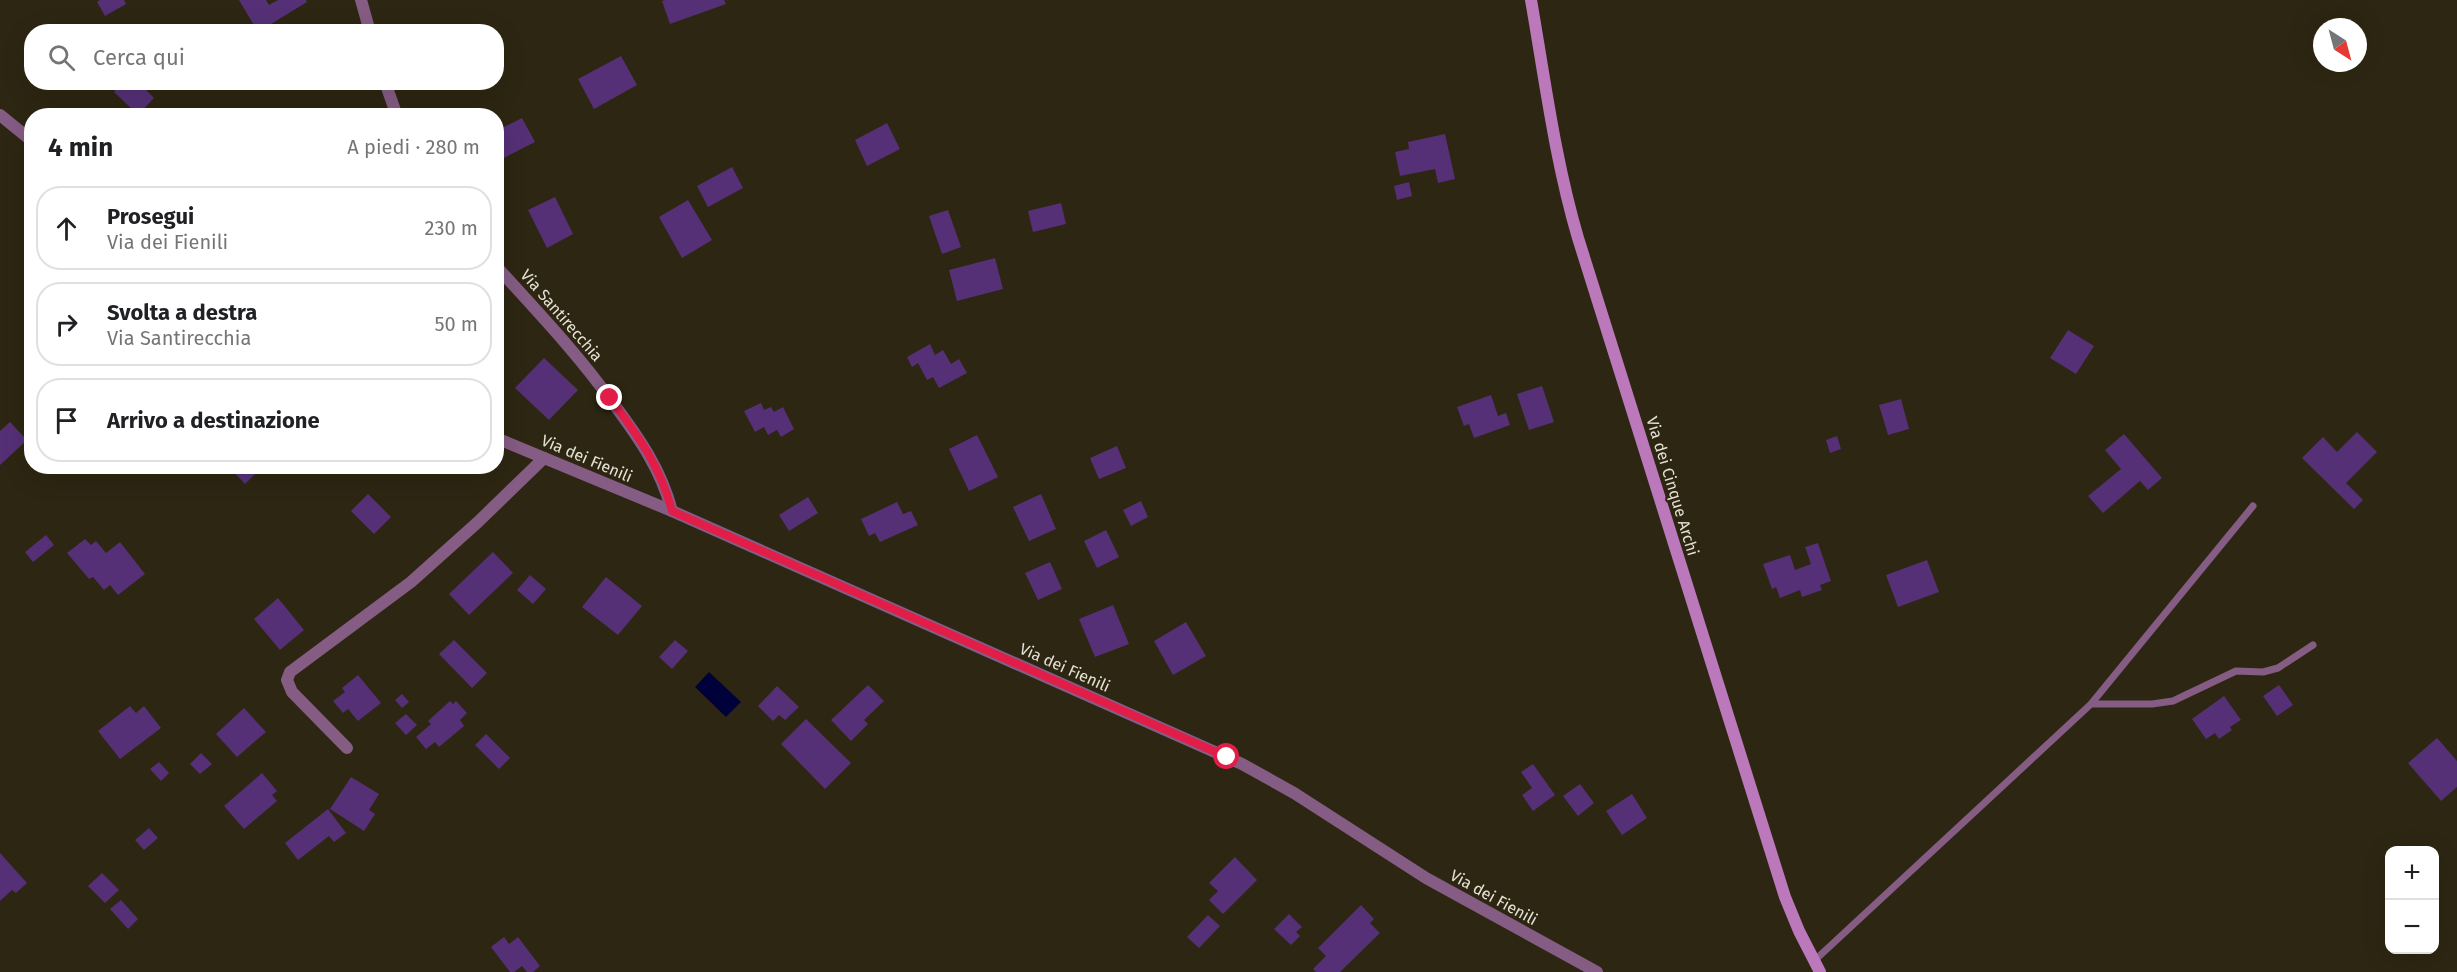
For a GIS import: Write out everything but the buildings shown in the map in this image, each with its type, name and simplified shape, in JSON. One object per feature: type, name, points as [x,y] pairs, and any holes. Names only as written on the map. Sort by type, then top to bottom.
[{"type":"main road","name":"Via dei Cinque Archi","points":[[1531,0],[1555,142],[1570,213],[1785,897],[1817,967]]},
{"type":"street","points":[[361,0],[368,24]]},
{"type":"street","points":[[388,90],[394,108]]},
{"type":"street","points":[[0,115],[24,134]]},
{"type":"street","name":"Via Santirecchia","points":[[504,275],[575,353],[639,438],[657,467],[672,511]]},
{"type":"street","name":"Via dei Fienili","points":[[504,441],[672,511],[1249,767],[1294,793],[1426,878],[1597,972]]},
{"type":"street","points":[[346,748],[292,692],[287,680],[290,672],[411,582],[478,522],[544,458]]},
{"type":"lane","points":[[1817,967],[2091,704],[2253,506]]},
{"type":"lane","points":[[2091,704],[2152,704],[2173,701],[2236,671],[2263,672],[2278,668],[2313,645]]},
{"type":"shaded area","points":[[709,672],[741,702],[726,717],[695,687]]},
{"type":"route","points":[[610,398],[645,446],[657,467],[672,511],[1227,757]]}]
